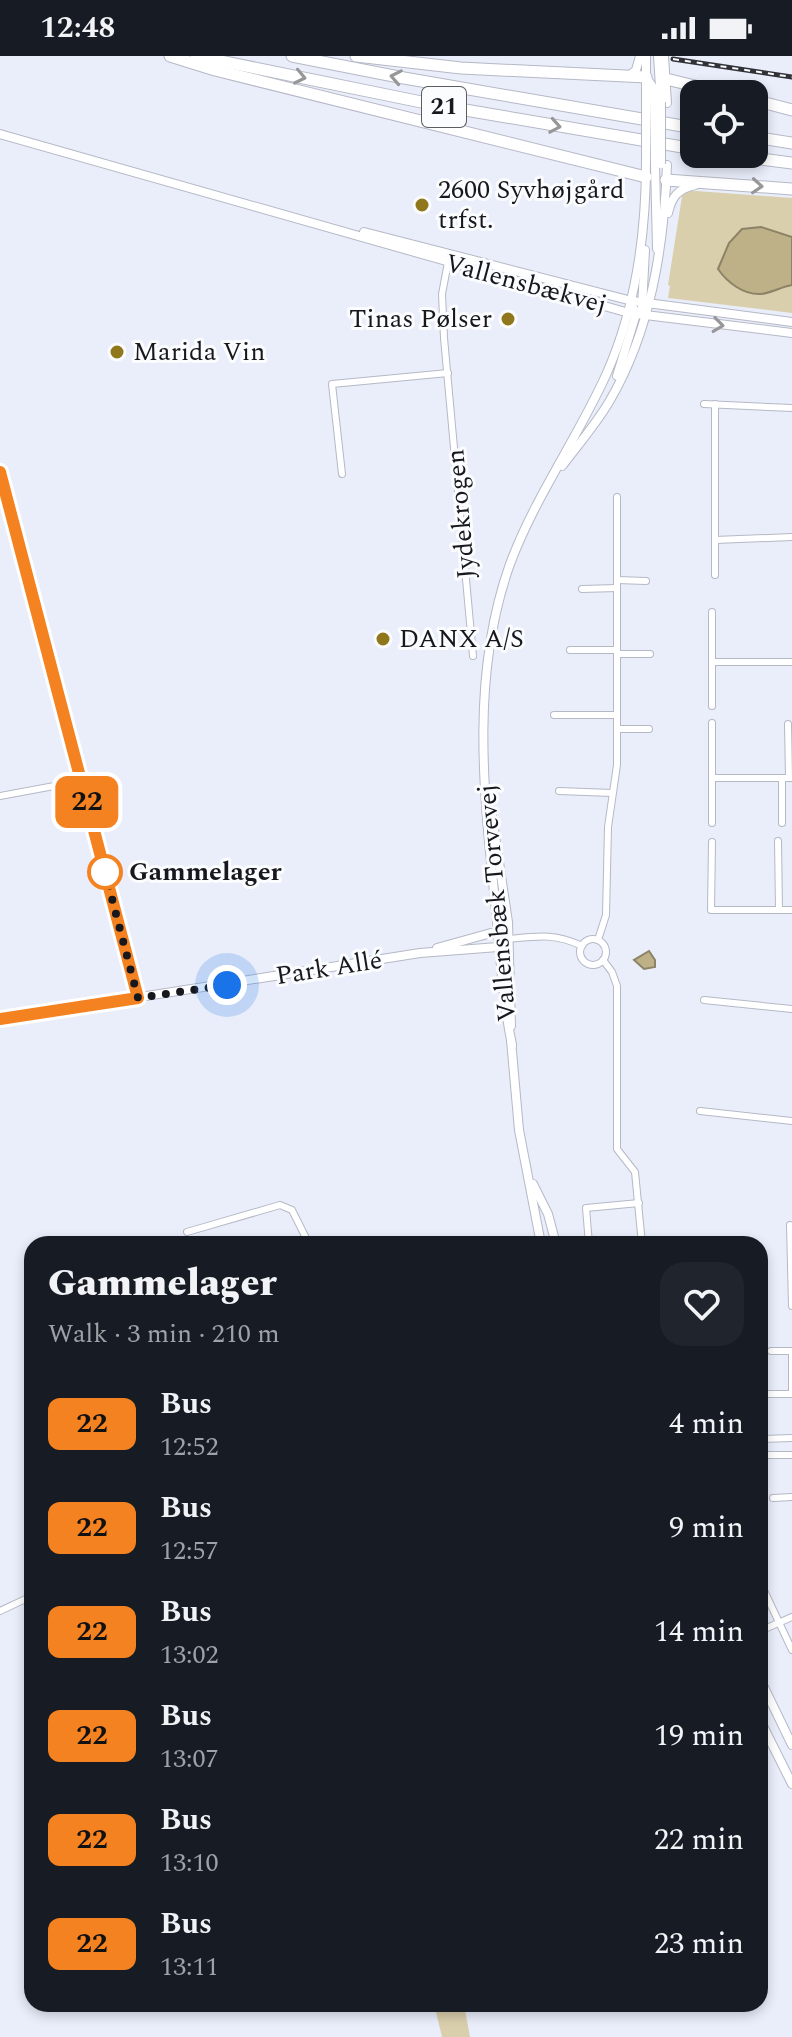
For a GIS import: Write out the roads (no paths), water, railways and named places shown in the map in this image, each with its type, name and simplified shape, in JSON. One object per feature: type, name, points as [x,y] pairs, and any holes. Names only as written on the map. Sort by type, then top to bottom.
[{"type":"highway","points":[[170,56],[215,70],[656,178],[792,189]]},
{"type":"highway","name":"21","points":[[196,56],[436,105],[680,147]]},
{"type":"highway","name":"21","points":[[292,56],[680,126]]},
{"type":"highway","points":[[356,56],[461,68],[646,77]]},
{"type":"highway","points":[[663,79],[680,83]]},
{"type":"highway","points":[[768,104],[792,110]]},
{"type":"highway","points":[[768,139],[792,143]]},
{"type":"highway","points":[[768,160],[792,163]]},
{"type":"street","name":"Vallensbæk Torvevej","points":[[640,303],[645,208],[656,178],[657,164],[657,102],[646,77],[643,56]]},
{"type":"street","points":[[629,76],[643,56]]},
{"type":"street","name":"Vallensbæk Torvevej","points":[[512,1045],[503,999],[486,808],[485,675],[495,619],[515,552],[636,314],[659,257],[662,241],[656,178],[657,102],[663,79],[661,56]]},
{"type":"street","points":[[646,77],[663,79]]},
{"type":"street","name":"Vallensbækvej","points":[[0,134],[448,258],[636,314],[792,333]]},
{"type":"street","points":[[656,178],[655,237],[659,257]]},
{"type":"street","points":[[662,241],[669,206],[675,195],[680,189],[705,183]]},
{"type":"street","name":"Vallensbækvej","points":[[448,258],[640,303],[792,322]]},
{"type":"street","name":"Jydekrogen","points":[[448,258],[442,294],[473,656]]},
{"type":"street","points":[[636,314],[640,303]]},
{"type":"street","name":"Vallensbæk Torvevej","points":[[545,489],[608,404],[626,368],[636,314]]},
{"type":"street","points":[[342,474],[332,384],[448,373]]},
{"type":"street","points":[[704,404],[792,408]]},
{"type":"street","points":[[715,404],[715,575]]},
{"type":"street","points":[[0,475],[138,998]]},
{"type":"street","points":[[598,940],[606,915],[608,827],[617,765],[617,497]]},
{"type":"street","points":[[715,540],[792,537]]},
{"type":"street","points":[[582,589],[646,581]]},
{"type":"street","points":[[712,612],[712,706]]},
{"type":"street","points":[[570,650],[650,654]]},
{"type":"street","points":[[712,662],[792,662]]},
{"type":"street","points":[[554,715],[617,715]]},
{"type":"street","points":[[712,723],[712,823]]},
{"type":"street","points":[[782,823],[788,778],[788,724]]},
{"type":"street","points":[[617,729],[649,729]]},
{"type":"street","name":"Vallensbæk Torvevej","points":[[484,761],[503,879],[509,939],[512,1045],[519,1130],[540,1236]]},
{"type":"street","points":[[712,778],[788,778]]},
{"type":"street","points":[[0,796],[81,781]]},
{"type":"street","points":[[559,791],[612,793]]},
{"type":"street","points":[[778,841],[779,910]]},
{"type":"street","points":[[712,842],[711,910],[792,910]]},
{"type":"street","points":[[497,933],[509,939],[553,936],[582,946]]},
{"type":"street","name":"Park Allé","points":[[420,953],[497,933]]},
{"type":"street","points":[[498,947],[509,939]]},
{"type":"street","points":[[598,940],[587,941],[582,946],[581,955],[586,963],[595,964],[603,960]]},
{"type":"street","points":[[598,940],[605,947],[603,960],[617,986],[617,1149],[635,1172],[641,1236]]},
{"type":"street","name":"Park Allé","points":[[0,1019],[420,953],[498,947]]},
{"type":"street","points":[[704,1000],[792,1009]]},
{"type":"street","points":[[700,1111],[792,1121]]},
{"type":"street","name":"Vallensbæk Torvevej","points":[[529,1176],[548,1214],[554,1236]]},
{"type":"street","points":[[588,1236],[586,1208],[639,1203]]},
{"type":"street","points":[[187,1232],[280,1205],[292,1210],[305,1236]]},
{"type":"street","points":[[790,1225],[792,1306]]},
{"type":"street","points":[[769,1394],[792,1394],[792,1351],[771,1351]]},
{"type":"street","points":[[768,1439],[792,1438]]},
{"type":"street","points":[[768,1455],[792,1455]]},
{"type":"street","points":[[773,1498],[792,1497]]},
{"type":"street","points":[[768,1599],[792,1650]]},
{"type":"street","points":[[0,1611],[24,1600]]},
{"type":"street","points":[[768,1627],[792,1617]]},
{"type":"street","points":[[768,1696],[792,1745]]},
{"type":"street","points":[[768,1736],[792,1784]]},
{"type":"railway","points":[[673,59],[792,77]]},
{"type":"place","name":"2600 Syvhøjgård trfst.","points":[[422,205]]},
{"type":"place","name":"Tinas Pølser","points":[[508,319]]},
{"type":"place","name":"Marida Vin","points":[[117,352]]},
{"type":"place","name":"DANX A/S","points":[[383,639]]},
{"type":"place","name":"Gammelager","points":[[105,872]]}]
